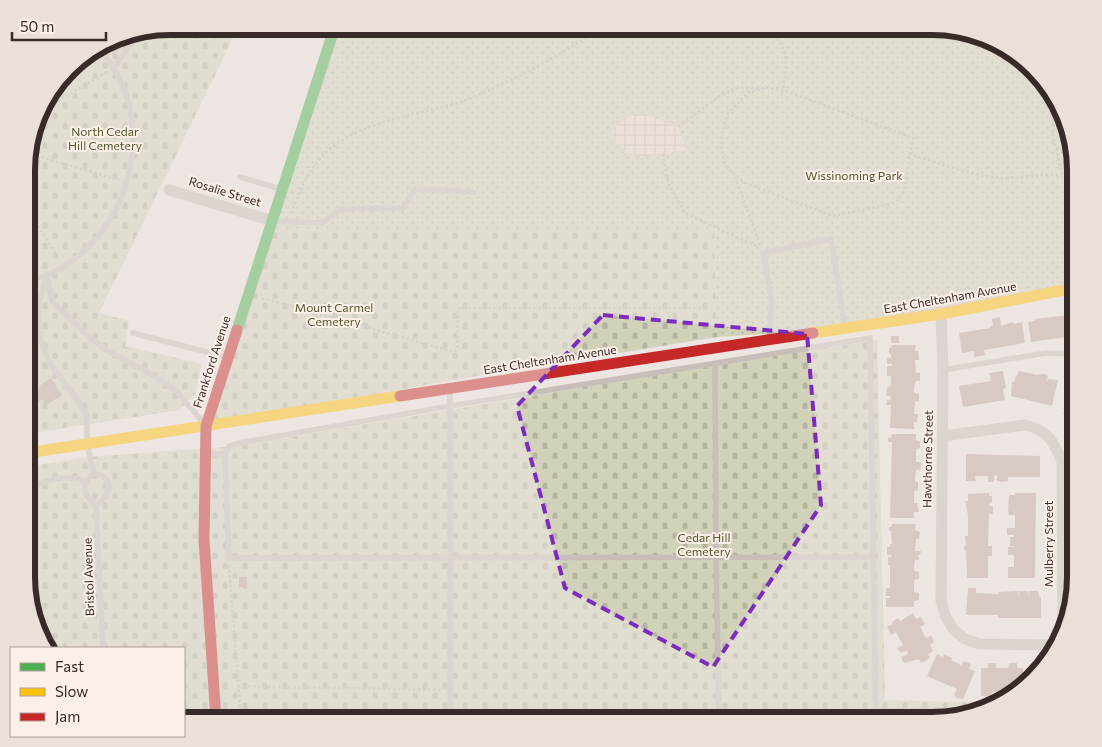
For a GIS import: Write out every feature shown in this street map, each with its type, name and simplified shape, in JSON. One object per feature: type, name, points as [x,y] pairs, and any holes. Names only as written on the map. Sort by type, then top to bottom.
[{"type":"street","name":"Frankford Avenue","points":[[215,712],[204,540],[206,426],[331,35]]},
{"type":"street","name":"Rosalie Street","points":[[169,190],[273,221]]},
{"type":"street","name":"East Cheltenham Avenue","points":[[35,452],[942,314],[1067,290]]},
{"type":"street","name":"Hawthorne Street","points":[[942,314],[942,604],[952,630],[964,640],[979,644],[1048,645]]},
{"type":"street","name":"Mulberry Street","points":[[942,436],[1025,425],[1045,432],[1050,438],[1062,461],[1063,607]]},
{"type":"lane","points":[[114,68],[133,41]]},
{"type":"lane","points":[[35,280],[64,267],[92,244],[113,215],[127,182],[133,143],[129,104],[114,68],[103,53]]},
{"type":"lane","points":[[240,177],[283,190]]},
{"type":"lane","points":[[273,221],[322,223],[341,209],[403,208],[415,190],[474,192]]},
{"type":"lane","points":[[769,340],[772,302],[762,251],[831,239],[846,329]]},
{"type":"lane","points":[[47,276],[52,301],[82,331],[106,350],[154,376],[175,390],[206,426]]},
{"type":"lane","points":[[47,276],[39,303],[38,327],[50,362],[87,416],[87,444],[94,473]]},
{"type":"lane","points":[[133,333],[228,358]]},
{"type":"lane","points":[[873,557],[229,558],[225,454],[230,446],[238,443],[450,406],[870,338],[876,711],[950,710]]},
{"type":"lane","points":[[943,370],[1046,353],[1067,354]]},
{"type":"lane","points":[[715,364],[719,712]]},
{"type":"lane","points":[[450,389],[450,712]]},
{"type":"lane","points":[[206,454],[225,454]]},
{"type":"lane","points":[[94,473],[105,477],[108,483],[108,492],[105,499],[96,505],[88,499],[84,489],[85,481],[94,473]]},
{"type":"lane","points":[[35,485],[71,476],[85,481]]},
{"type":"lane","name":"Bristol Avenue","points":[[96,505],[102,647]]},
{"type":"path","points":[[289,222],[290,214],[310,171],[327,151],[350,136],[384,121],[462,101],[503,84],[579,43],[589,35]]},
{"type":"path","points":[[774,35],[785,52],[787,62],[783,90]]},
{"type":"path","points":[[53,104],[114,68]]},
{"type":"path","points":[[678,127],[721,95],[738,88],[766,88],[783,90],[913,138],[904,191],[898,200],[892,204],[833,216],[745,183],[735,175],[726,167],[722,151],[722,134],[728,113],[749,92],[766,88]]},
{"type":"path","points":[[1053,111],[1053,137],[1062,174]]},
{"type":"path","points":[[663,154],[668,183],[685,213],[762,251]]},
{"type":"path","points":[[909,154],[976,173],[1002,178],[1062,174],[1067,176]]},
{"type":"path","points":[[36,155],[127,182]]},
{"type":"path","points":[[735,175],[762,251]]},
{"type":"path","points":[[35,221],[64,267]]},
{"type":"path","points":[[249,294],[454,352],[458,349],[458,308],[707,308]]},
{"type":"path","points":[[229,558],[240,712]]},
{"type":"path","points":[[238,686],[450,690]]},
{"type":"highlighted area","points":[[603,315],[807,334],[821,505],[713,667],[565,588],[517,406]]},
{"type":"green space","name":"North Cedar Hill Cemetery","points":[[235,35],[99,313],[129,321],[125,346],[202,364],[195,394],[179,410],[35,433],[36,153],[45,119],[58,95],[81,69],[103,53],[127,42],[153,36]]},
{"type":"green space","name":"Wissinoming Park","points":[[332,35],[949,36],[967,40],[991,49],[1014,63],[1027,75],[1039,88],[1057,119],[1067,162],[1067,289],[846,329],[717,337],[714,230],[270,230]]},
{"type":"green space","name":"Mount Carmel Cemetery","points":[[270,230],[714,230],[717,337],[448,381],[206,426]]},
{"type":"green space","name":"Cedar Hill Cemetery","points":[[877,340],[885,700],[981,703],[940,712],[185,712],[185,647],[55,647],[45,628],[36,594],[35,466],[87,457],[237,446],[708,366]]},
{"type":"shaded area","points":[[644,114],[678,127],[687,150],[641,157],[627,152],[617,144],[611,133],[619,124],[630,115]]},
{"type":"building","points":[[1067,315],[1067,337],[1031,342],[1028,322],[1035,321],[1035,319]]},
{"type":"building","points":[[1000,317],[1001,326],[1013,322],[1014,324],[1022,322],[1025,343],[984,350],[985,355],[974,357],[974,351],[962,353],[959,333],[990,328],[990,326],[993,326],[992,319]]},
{"type":"building","points":[[891,336],[899,336],[899,343],[891,343]]},
{"type":"building","points":[[892,345],[916,345],[915,351],[918,351],[919,360],[915,360],[916,373],[920,373],[920,381],[916,381],[914,393],[919,394],[919,401],[915,402],[914,414],[918,414],[917,422],[914,422],[914,429],[890,428],[891,405],[886,405],[887,400],[891,400],[890,396],[886,396],[887,388],[891,386],[891,376],[887,376],[887,366],[892,366],[892,364],[887,364],[887,358],[891,358],[889,348]]},
{"type":"building","points":[[1003,371],[1006,388],[1003,389],[1005,400],[963,407],[959,386],[991,381],[989,373]]},
{"type":"building","points":[[1019,371],[1038,375],[1045,374],[1048,376],[1046,383],[1048,379],[1058,380],[1052,406],[1011,396],[1012,382],[1014,382]]},
{"type":"building","points":[[51,378],[62,395],[46,405],[42,399],[38,402],[35,398],[35,393],[39,386]]},
{"type":"building","points":[[1067,411],[1067,420],[1063,413]]},
{"type":"building","points":[[892,434],[916,434],[916,440],[920,441],[920,448],[916,449],[916,462],[921,462],[921,469],[916,470],[915,482],[918,482],[918,490],[914,491],[914,503],[917,503],[919,512],[914,512],[914,518],[890,518],[892,442],[888,442],[888,438],[891,438]]},
{"type":"building","points":[[966,454],[1040,456],[1040,477],[1008,477],[1008,481],[1002,482],[997,481],[997,475],[994,476],[994,482],[988,482],[988,476],[975,476],[976,481],[966,481]]},
{"type":"building","points":[[989,493],[989,496],[992,496],[992,503],[989,506],[993,506],[993,514],[989,514],[988,546],[992,546],[992,556],[988,556],[988,578],[967,578],[966,550],[964,550],[964,546],[966,546],[965,536],[968,536],[968,515],[965,501],[968,501],[968,494]]},
{"type":"building","points":[[1015,493],[1036,493],[1035,578],[1008,578],[1008,567],[1014,567],[1014,555],[1008,555],[1008,547],[1014,547],[1010,546],[1010,537],[1014,537],[1014,535],[1007,535],[1007,528],[1015,528],[1015,515],[1009,515],[1008,511],[1009,495],[1015,495]]},
{"type":"building","points":[[892,524],[916,524],[915,530],[920,532],[919,539],[916,539],[915,551],[921,551],[920,555],[918,555],[919,560],[915,560],[914,565],[914,571],[919,572],[919,579],[914,580],[914,592],[919,593],[919,600],[914,601],[914,607],[886,607],[886,598],[890,598],[890,596],[886,596],[886,588],[890,588],[888,557],[892,557],[887,555],[887,547],[890,547],[890,544],[892,544],[889,527],[892,527]]},
{"type":"building","points":[[239,577],[247,577],[247,587],[239,587]]},
{"type":"building","points":[[968,588],[976,588],[976,593],[998,594],[999,592],[1018,591],[1018,597],[1019,591],[1028,591],[1029,597],[1029,591],[1038,591],[1039,597],[1041,597],[1041,618],[998,618],[998,615],[966,615]]},
{"type":"building","points":[[913,613],[916,619],[921,617],[925,624],[920,627],[926,638],[931,635],[934,642],[930,645],[933,651],[928,654],[930,658],[921,663],[919,659],[904,663],[901,657],[908,654],[906,651],[901,653],[897,648],[903,645],[896,632],[891,635],[887,627],[898,618],[900,621]]},
{"type":"building","points":[[937,654],[943,657],[944,654],[961,665],[964,661],[971,664],[969,669],[975,671],[963,699],[957,698],[954,695],[957,689],[927,676]]},
{"type":"building","points":[[988,663],[996,663],[996,668],[1008,668],[1009,663],[1017,663],[1017,668],[1023,668],[1023,676],[1002,692],[992,692],[992,697],[981,696],[981,668],[988,668]]},
{"type":"traffic: fast","points":[[237,330],[332,35]]},
{"type":"traffic: slow","points":[[813,333],[941,314],[1067,290]]},
{"type":"traffic: slow","points":[[35,452],[400,396]]},
{"type":"traffic: jam","points":[[215,712],[204,539],[206,426],[237,330]]},
{"type":"traffic: jam","points":[[400,396],[813,333]]}]
